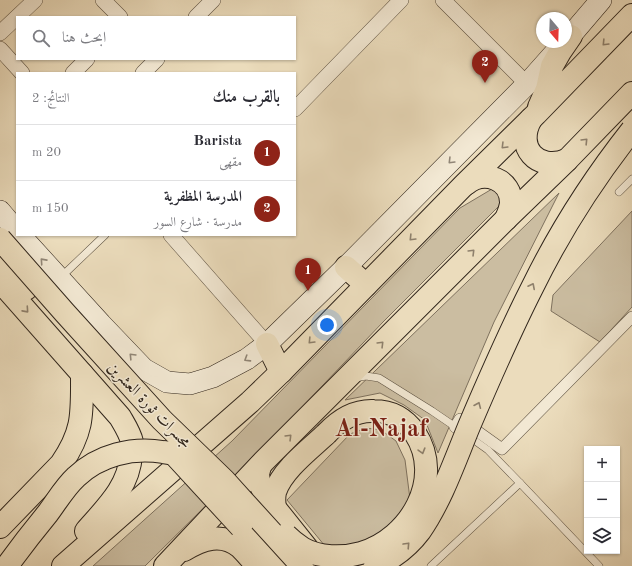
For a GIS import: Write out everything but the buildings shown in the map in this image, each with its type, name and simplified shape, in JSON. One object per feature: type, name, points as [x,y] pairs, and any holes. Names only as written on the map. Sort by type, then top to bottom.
[{"type":"highway","points":[[63,566],[250,402],[281,372],[632,15]]},
{"type":"highway","points":[[562,48],[552,66],[547,89],[527,126],[525,141],[532,154],[545,163],[560,163],[567,160]]},
{"type":"highway","points":[[168,563],[262,464],[506,219],[567,160],[632,93]]},
{"type":"highway","points":[[375,566],[388,561],[405,548],[433,510],[498,357],[548,255],[585,195],[632,130]]},
{"type":"highway","points":[[464,185],[470,180],[486,176],[501,182],[510,196],[511,204],[506,219]]},
{"type":"highway","name":"مجسرات ثورة العشرين","points":[[0,239],[162,420],[310,562]]},
{"type":"highway","name":"مجسرات ثورة العشرين","points":[[0,260],[130,406],[277,566]]},
{"type":"highway","points":[[346,267],[366,285]]},
{"type":"highway","points":[[0,281],[120,417],[127,429],[132,443],[131,464],[127,478],[120,490],[57,566]]},
{"type":"highway","points":[[267,344],[281,372]]},
{"type":"highway","points":[[0,527],[61,464],[75,441],[79,428],[82,407],[82,374]]},
{"type":"highway","points":[[241,527],[288,560],[310,562],[332,556],[345,556],[373,549],[397,533],[411,518],[421,497],[426,480],[426,465],[420,442],[412,428],[394,414],[371,411],[348,417],[340,422],[294,463],[283,477],[275,491],[275,508]]},
{"type":"highway","points":[[308,450],[301,454],[270,458],[262,464],[258,474],[259,482],[264,492],[310,562]]},
{"type":"highway","points":[[7,566],[75,478],[92,464],[102,459],[112,455],[128,452],[155,451],[196,458],[204,462],[218,474]]},
{"type":"highway","points":[[168,563],[184,550],[195,544],[219,538],[229,540],[240,547],[257,566]]},
{"type":"main road","points":[[572,33],[601,0]]},
{"type":"main road","points":[[21,236],[144,369],[167,382],[190,384],[213,377],[247,359],[267,344],[346,267],[527,84],[559,48]]},
{"type":"main road","points":[[0,211],[16,230]]},
{"type":"street","points":[[18,16],[35,0]]},
{"type":"street","points":[[103,0],[119,16]]},
{"type":"street","points":[[197,16],[212,0]]},
{"type":"street","points":[[296,108],[401,0]]},
{"type":"street","points":[[443,0],[527,84]]},
{"type":"street","points":[[0,33],[16,18]]},
{"type":"street","points":[[0,49],[21,72]]},
{"type":"street","points":[[74,72],[86,60]]},
{"type":"street","points":[[144,72],[156,60]]},
{"type":"street","points":[[172,236],[267,344]]},
{"type":"street","points":[[455,427],[460,419],[502,449],[632,317]]},
{"type":"lane","points":[[619,192],[632,179]]},
{"type":"lane","points":[[60,279],[104,236]]},
{"type":"lane","points":[[345,380],[366,376],[379,378],[432,410],[488,450],[599,566]]},
{"type":"lane","points":[[431,566],[520,483]]},
{"type":"shaded area","points":[[497,186],[502,203],[383,322],[244,468],[145,566],[93,566],[232,441],[460,208]]},
{"type":"shaded area","points":[[559,193],[494,322],[438,453],[425,420],[404,405],[380,393],[345,400]]},
{"type":"shaded area","points":[[632,211],[632,307],[600,342],[551,311],[553,295]]},
{"type":"shaded area","points":[[366,428],[381,430],[396,441],[405,460],[410,499],[391,525],[373,538],[355,545],[325,546],[287,500],[350,434]]},
{"type":"place","name":"المدرسة المظفرية","points":[[485,83]]},
{"type":"place","name":"Barista","points":[[308,291]]},
{"type":"district","name":"Al-Najaf","points":[[381,428]]}]
